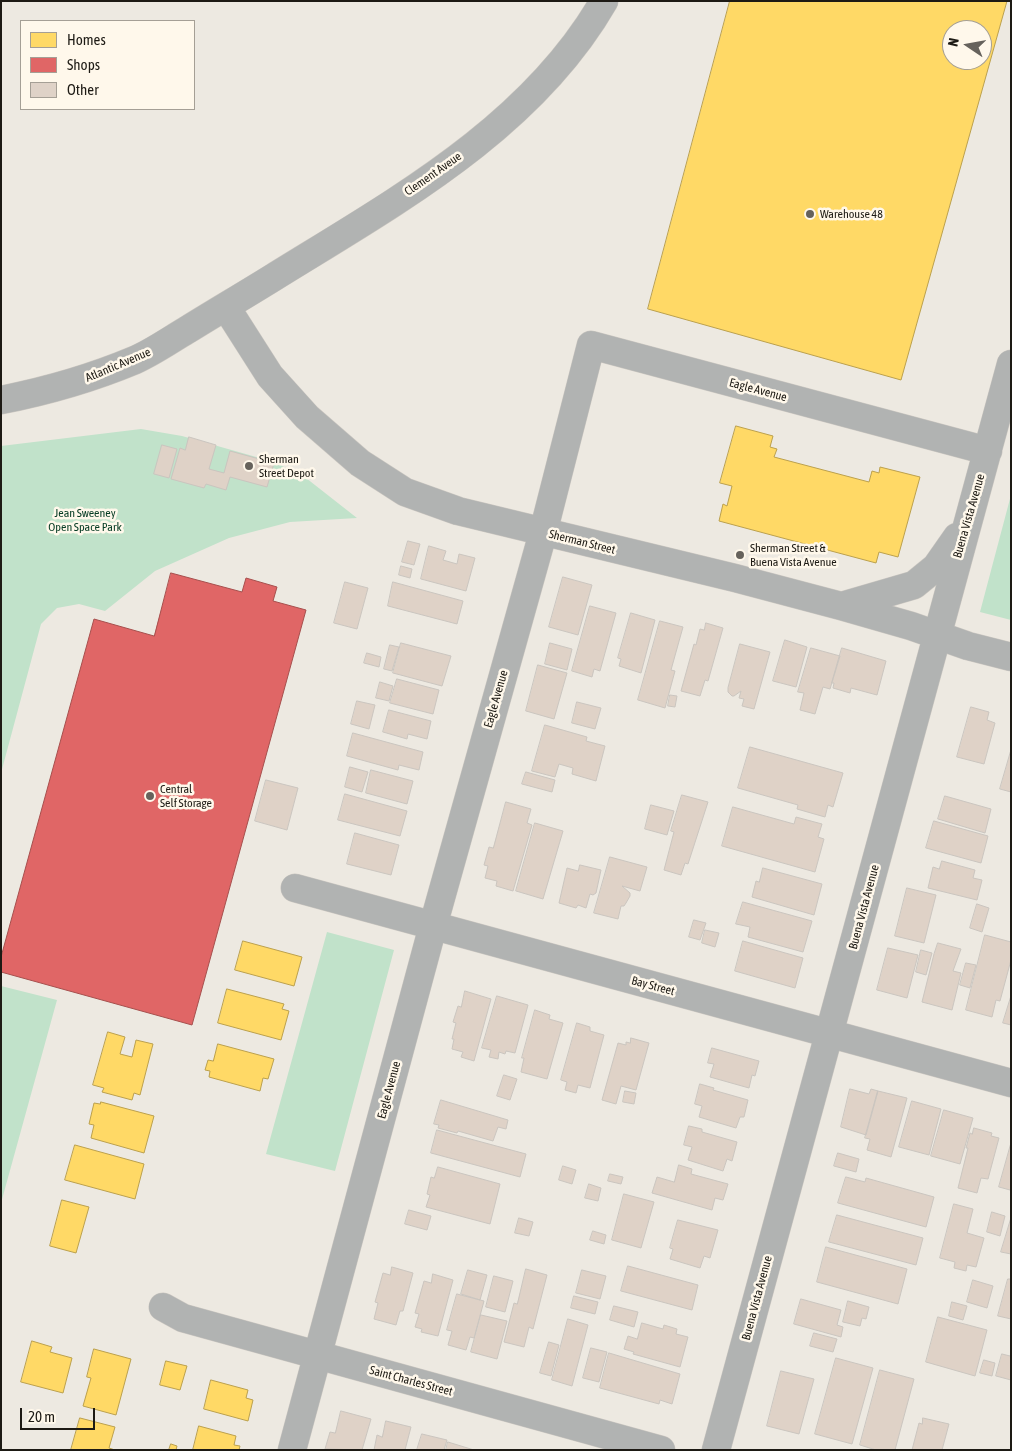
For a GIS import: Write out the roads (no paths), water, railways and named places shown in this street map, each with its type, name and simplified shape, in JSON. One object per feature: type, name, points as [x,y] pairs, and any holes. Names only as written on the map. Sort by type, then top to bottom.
[{"type":"street","name":"Clement Aveue","points":[[226,307],[425,181],[492,132],[545,81],[589,27],[604,1]]},
{"type":"street","name":"Atlantic Avenue","points":[[1,400],[82,380],[137,359],[226,307]]},
{"type":"street","name":"Sherman Street","points":[[226,307],[270,376],[308,417],[360,463],[405,492],[458,511],[735,578],[841,606],[911,626],[968,646],[1011,657]]},
{"type":"street","name":"Eagle Avenue","points":[[292,1450],[433,926],[543,532],[591,345],[988,451]]},
{"type":"street","name":"Buena Vista Avenue","points":[[716,1450],[1011,364]]},
{"type":"street","points":[[841,606],[914,585],[936,567],[966,524]]},
{"type":"street","name":"Bay Street","points":[[294,888],[1011,1083]]},
{"type":"street","name":"Saint Charles Street","points":[[163,1307],[183,1318],[661,1450]]},
{"type":"place","name":"Warehouse 48","points":[[810,214]]},
{"type":"place","name":"Sherman Street Depot","points":[[249,466]]},
{"type":"place","name":"Sherman Street & Buena Vista Avenue","points":[[740,555]]},
{"type":"place","name":"Central Self Storage","points":[[150,796]]},
{"type":"park label","name":"Jean Sweeney Open Space Park","points":[[85,520]]}]
